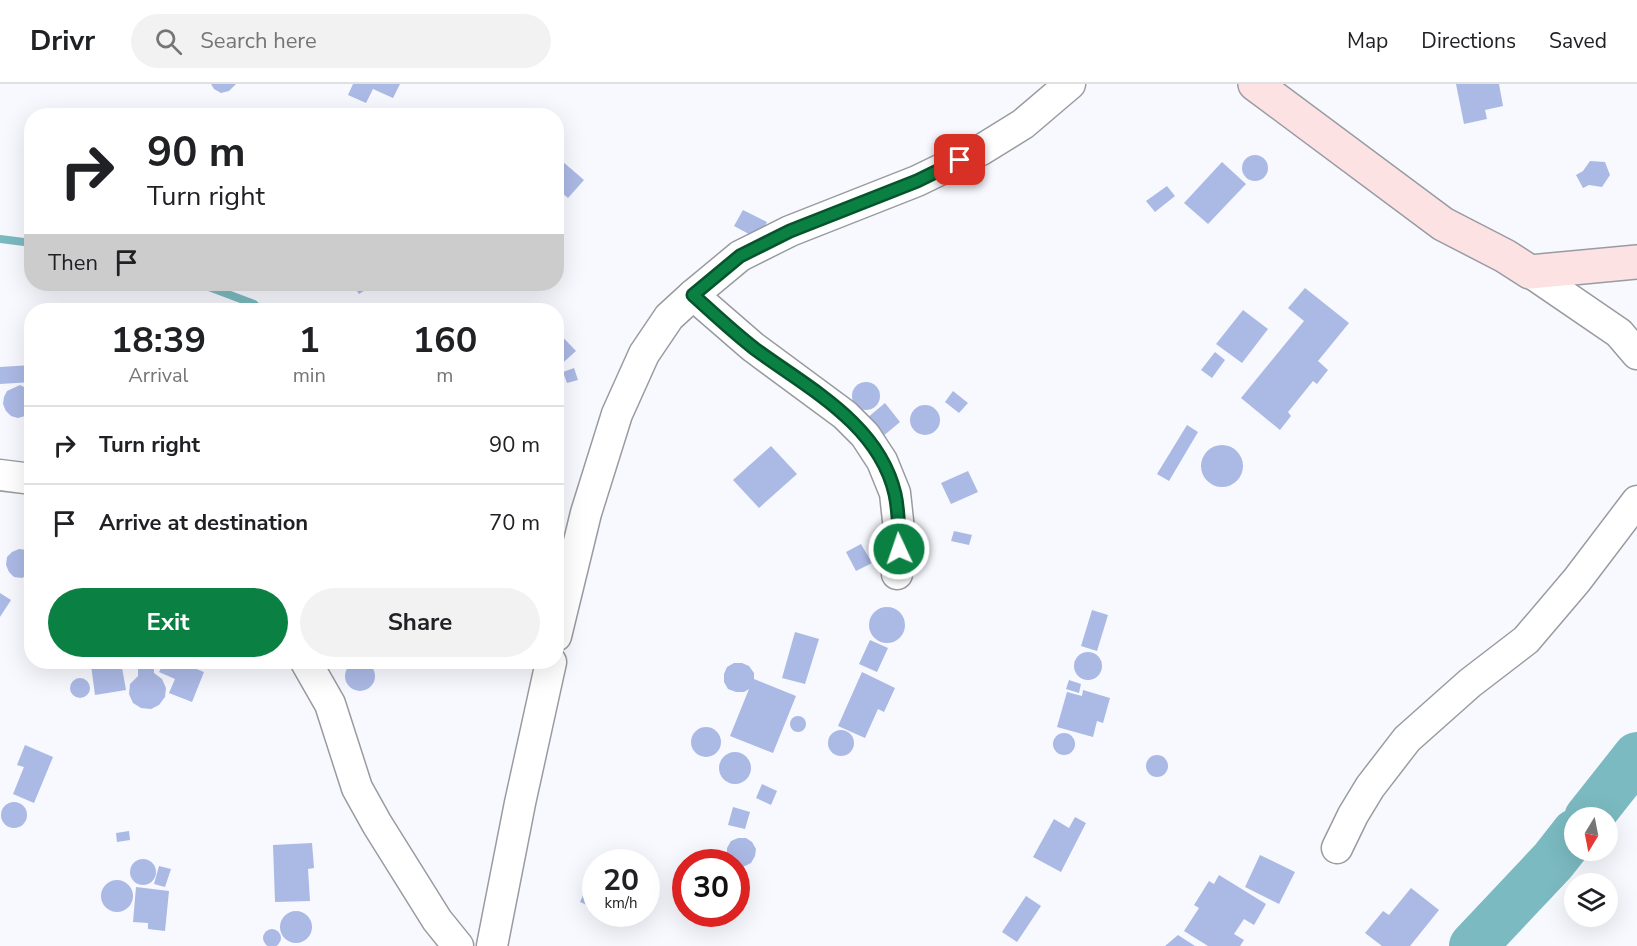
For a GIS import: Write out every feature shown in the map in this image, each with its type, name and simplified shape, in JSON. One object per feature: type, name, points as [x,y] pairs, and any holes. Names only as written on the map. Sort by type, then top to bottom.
[{"type":"street","points":[[564,603],[586,513],[618,414],[644,354],[669,317],[740,256],[790,231],[917,181],[981,150],[1023,124],[1070,84]]},
{"type":"street","points":[[1255,84],[1443,224],[1505,256],[1619,333],[1637,354]]},
{"type":"street","points":[[1530,272],[1604,267],[1637,262]]},
{"type":"street","points":[[693,295],[753,347],[845,415],[865,435],[882,460],[895,493],[899,530],[897,574]]},
{"type":"street","points":[[0,476],[24,478]]},
{"type":"street","points":[[1337,848],[1353,815],[1370,788],[1407,739],[1470,683],[1526,640],[1577,580],[1637,501]]},
{"type":"street","points":[[310,669],[330,704],[357,788],[437,920],[458,946]]},
{"type":"street","points":[[492,946],[549,669]]},
{"type":"building","points":[[211,84],[236,84],[229,91],[221,93]]},
{"type":"building","points":[[353,84],[400,84],[393,98],[373,89],[366,103],[348,95]]},
{"type":"building","points":[[1456,84],[1499,84],[1503,106],[1485,110],[1487,119],[1464,124]]},
{"type":"building","points":[[1255,155],[1264,159],[1268,168],[1264,177],[1255,181],[1246,177],[1242,168],[1246,159]]},
{"type":"building","points":[[1590,161],[1605,162],[1610,175],[1602,187],[1589,185],[1583,188],[1576,175],[1583,171]]},
{"type":"building","points":[[1222,162],[1246,184],[1208,224],[1184,203]]},
{"type":"building","points":[[564,163],[584,180],[568,198],[564,194]]},
{"type":"building","points":[[1167,186],[1175,196],[1155,212],[1146,201]]},
{"type":"building","points":[[743,210],[767,222],[758,239],[734,226]]},
{"type":"building","points":[[1305,288],[1349,323],[1318,361],[1328,370],[1317,384],[1313,381],[1288,412],[1291,416],[1280,430],[1241,398],[1304,321],[1288,308]]},
{"type":"building","points":[[1243,310],[1268,329],[1242,363],[1216,344]]},
{"type":"building","points":[[564,338],[576,351],[564,362]]},
{"type":"building","points":[[1215,352],[1225,360],[1212,378],[1201,370]]},
{"type":"building","points":[[24,366],[24,382],[0,384],[0,367]]},
{"type":"building","points":[[574,368],[578,380],[567,383],[564,372]]},
{"type":"building","points":[[866,382],[876,386],[880,396],[876,406],[866,410],[856,406],[852,396],[856,386]]},
{"type":"building","points":[[20,385],[24,387],[24,416],[18,418],[11,416],[6,411],[3,404],[7,391]]},
{"type":"building","points":[[953,391],[968,403],[959,413],[945,402]]},
{"type":"building","points":[[885,403],[900,422],[882,437],[867,418]]},
{"type":"building","points":[[925,405],[936,409],[940,420],[936,431],[925,435],[914,431],[910,420],[914,409]]},
{"type":"building","points":[[1187,425],[1198,432],[1169,481],[1157,474]]},
{"type":"building","points":[[1222,445],[1230,446],[1237,451],[1242,458],[1242,474],[1237,481],[1230,486],[1222,487],[1214,486],[1207,481],[1202,474],[1201,466],[1202,458],[1207,451],[1214,446]]},
{"type":"building","points":[[771,446],[797,474],[759,508],[733,480]]},
{"type":"building","points":[[968,471],[978,492],[951,504],[941,483]]},
{"type":"building","points":[[954,531],[972,535],[969,545],[951,541]]},
{"type":"building","points":[[861,544],[872,563],[856,571],[846,552]]},
{"type":"building","points":[[24,550],[24,577],[22,578],[14,577],[6,565],[7,557],[12,552]]},
{"type":"building","points":[[0,593],[11,600],[0,617]]},
{"type":"building","points":[[887,607],[900,612],[905,625],[900,638],[887,643],[874,638],[869,625],[874,612]]},
{"type":"building","points":[[1092,610],[1108,615],[1097,651],[1081,646]]},
{"type":"building","points":[[795,632],[819,639],[805,684],[782,678]]},
{"type":"building","points":[[870,640],[888,648],[877,672],[859,664]]},
{"type":"building","points":[[1088,652],[1098,656],[1102,666],[1098,676],[1088,680],[1078,676],[1074,666],[1078,656]]},
{"type":"building","points":[[734,663],[749,666],[754,673],[754,679],[796,696],[773,753],[730,736],[749,689],[736,692],[728,689],[724,682],[724,674],[727,667]]},
{"type":"building","points":[[92,669],[122,669],[126,690],[95,695]]},
{"type":"building","points":[[138,669],[154,669],[154,673],[162,679],[166,688],[165,697],[159,705],[151,709],[141,708],[133,703],[129,694],[130,684],[138,676]]},
{"type":"building","points":[[160,669],[196,669],[204,672],[192,702],[169,693],[175,679],[159,672]]},
{"type":"building","points":[[347,669],[374,670],[374,682],[366,690],[354,690],[346,682]]},
{"type":"building","points":[[862,672],[895,688],[884,712],[878,709],[865,738],[838,726]]},
{"type":"building","points":[[80,678],[87,681],[90,688],[87,695],[80,698],[73,695],[70,688],[73,681]]},
{"type":"building","points":[[1069,680],[1081,684],[1079,693],[1066,689]]},
{"type":"building","points":[[1083,690],[1110,698],[1103,723],[1097,721],[1093,737],[1057,727],[1067,692],[1082,696]]},
{"type":"building","points":[[795,716],[801,716],[806,724],[804,730],[795,732],[790,727],[790,721]]},
{"type":"building","points":[[706,727],[717,731],[721,742],[717,753],[706,757],[695,753],[691,742],[695,731]]},
{"type":"building","points":[[841,730],[850,734],[854,743],[850,752],[841,756],[832,752],[828,743],[832,734]]},
{"type":"building","points":[[1064,733],[1072,736],[1075,744],[1072,752],[1064,755],[1056,752],[1053,744],[1056,736]]},
{"type":"building","points":[[25,745],[53,757],[34,803],[13,794],[24,767],[17,765]]},
{"type":"building","points":[[735,752],[747,756],[751,768],[747,780],[735,784],[723,780],[719,768],[723,756]]},
{"type":"building","points":[[1157,755],[1165,758],[1168,766],[1165,774],[1157,777],[1149,774],[1146,766],[1149,758]]},
{"type":"building","points":[[762,784],[777,791],[771,805],[756,798]]},
{"type":"building","points":[[14,802],[23,806],[27,815],[23,824],[14,828],[5,824],[1,815],[5,806]]},
{"type":"building","points":[[733,807],[750,812],[745,829],[728,825]]},
{"type":"building","points":[[1075,817],[1086,823],[1061,872],[1033,857],[1054,819],[1069,828]]},
{"type":"building","points":[[129,831],[130,840],[117,842],[116,833]]},
{"type":"building","points":[[746,838],[752,842],[756,849],[751,863],[750,849],[727,849],[731,841]]},
{"type":"building","points":[[312,843],[314,868],[308,869],[310,901],[275,902],[273,845]]},
{"type":"building","points":[[1260,855],[1295,872],[1279,904],[1245,887]]},
{"type":"building","points":[[143,859],[152,863],[156,872],[152,881],[143,885],[134,881],[130,872],[134,863]]},
{"type":"building","points":[[159,866],[171,869],[165,887],[154,884]]},
{"type":"building","points":[[1219,875],[1266,904],[1254,925],[1244,919],[1234,934],[1244,940],[1240,946],[1208,946],[1184,931],[1199,908],[1194,905],[1209,881],[1214,884]]},
{"type":"building","points":[[117,880],[128,885],[133,896],[128,907],[117,912],[106,907],[101,896],[106,885]]},
{"type":"building","points":[[136,887],[169,891],[165,931],[148,929],[148,923],[133,922]]},
{"type":"building","points":[[1411,888],[1439,910],[1410,946],[1382,946],[1365,933],[1383,911],[1389,915]]},
{"type":"building","points":[[1026,896],[1041,906],[1017,942],[1002,932]]},
{"type":"building","points":[[296,911],[307,916],[312,927],[307,938],[296,943],[285,938],[280,927],[285,916]]},
{"type":"building","points":[[272,929],[278,932],[281,938],[278,944],[272,947],[266,944],[263,938],[266,932]]},
{"type":"building","points":[[1178,935],[1195,946],[1165,946]]},
{"type":"waterway","points":[[0,239],[24,242]]},
{"type":"waterway","points":[[220,291],[251,303]]},
{"type":"waterway","points":[[1597,807],[1637,756]]},
{"type":"waterway","points":[[1473,946],[1564,847]]},
{"type":"route","points":[[899,549],[895,493],[882,460],[865,435],[845,415],[753,347],[693,295],[740,256],[790,231],[917,181],[960,160]]}]
